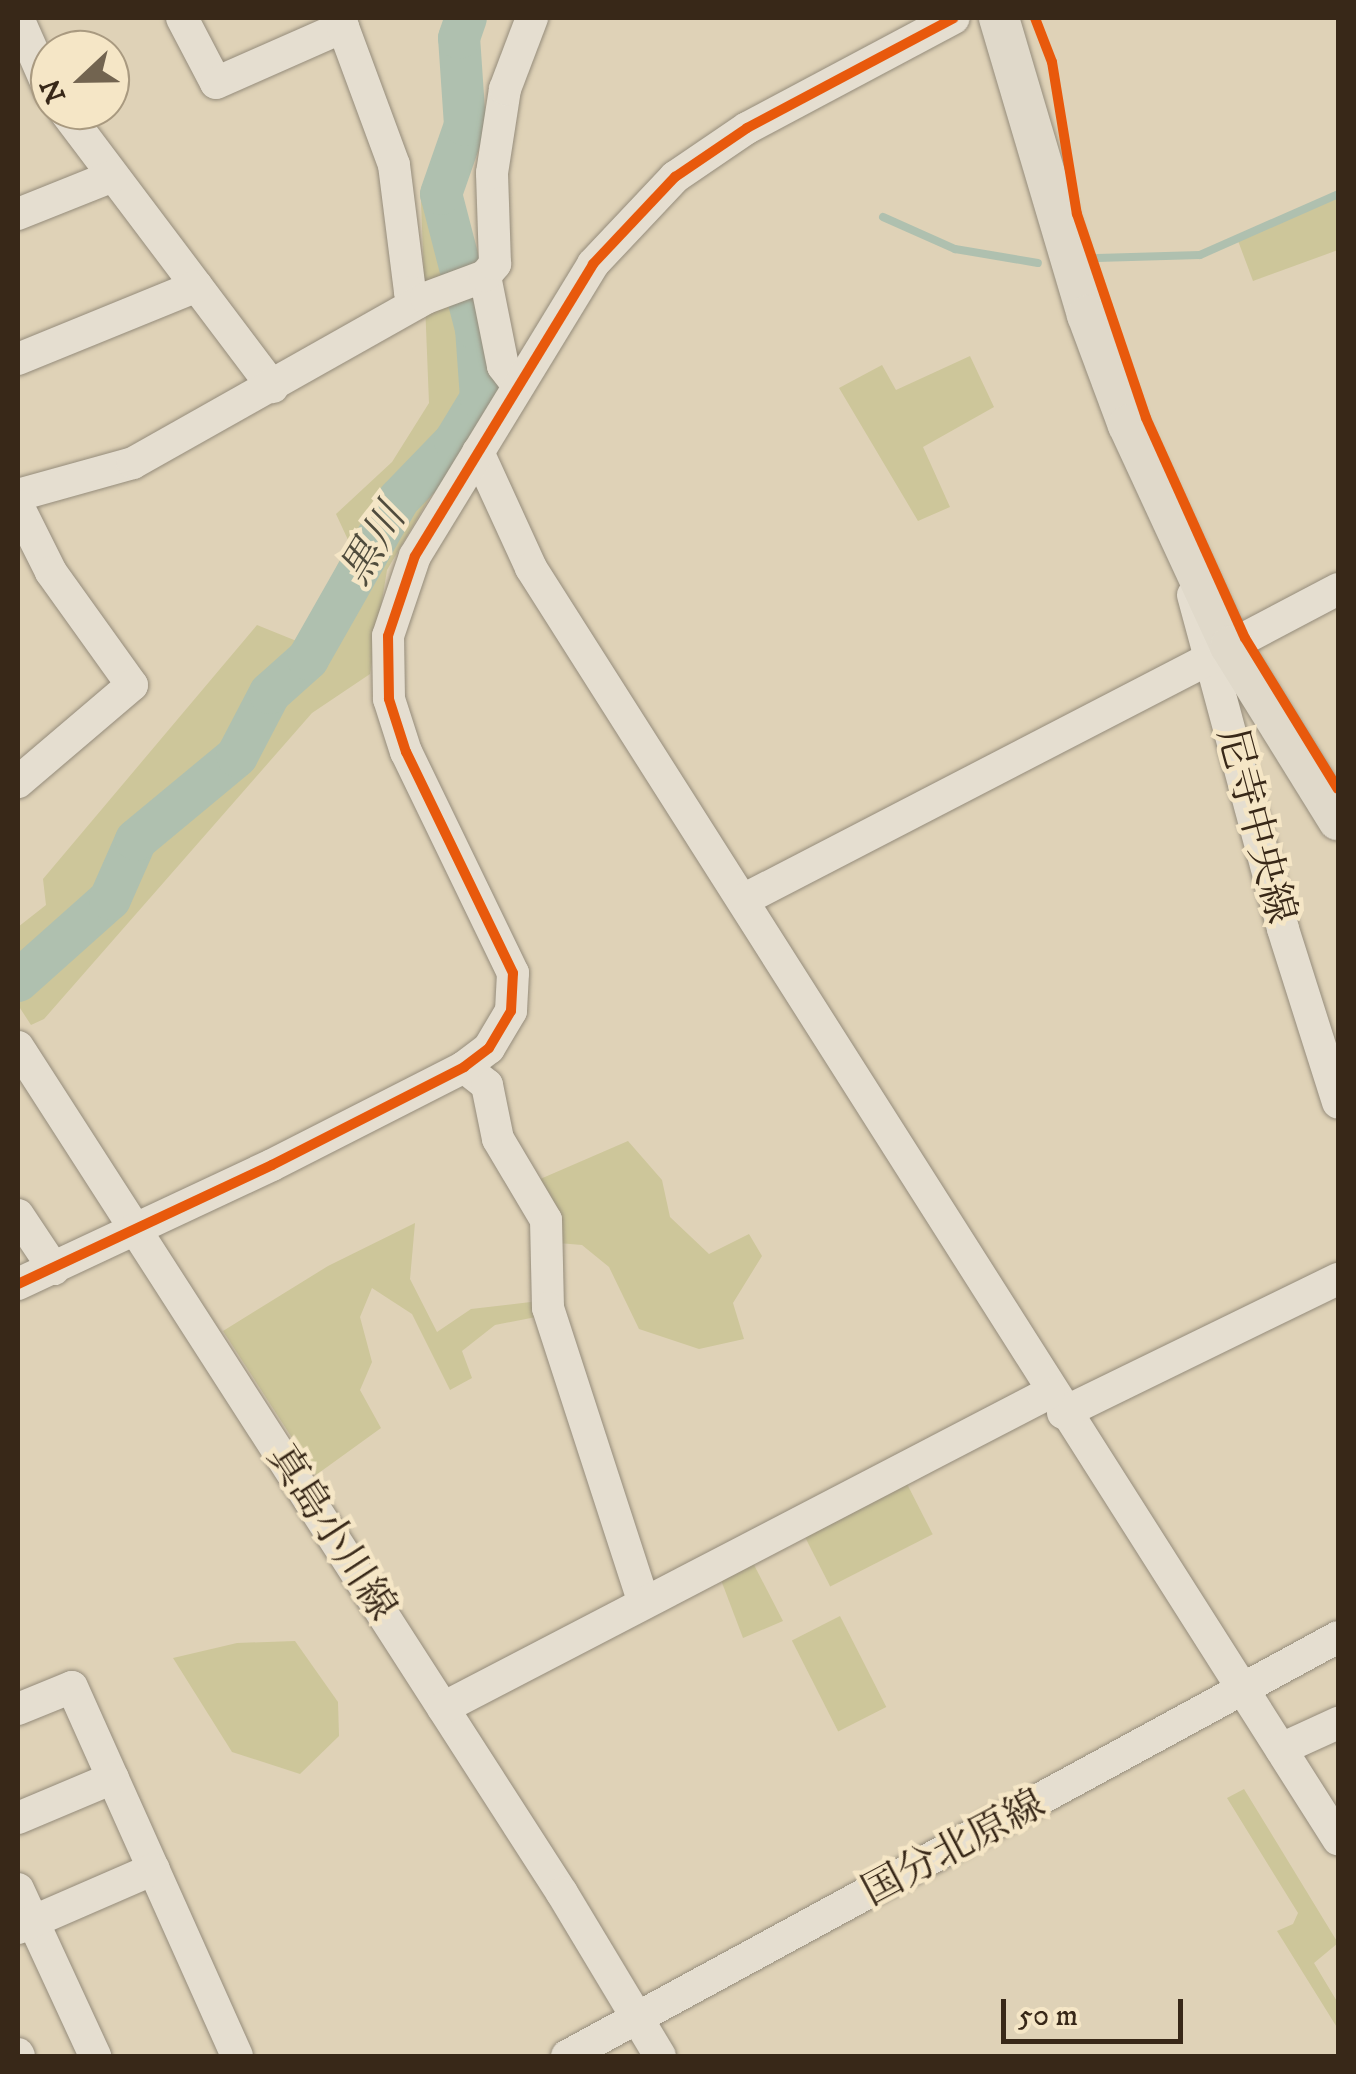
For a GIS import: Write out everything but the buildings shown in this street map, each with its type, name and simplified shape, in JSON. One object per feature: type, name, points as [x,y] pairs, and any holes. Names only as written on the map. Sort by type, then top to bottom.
[{"type":"main road","points":[[999,18],[1087,315],[1220,652],[1338,820]]},
{"type":"street","points":[[18,18],[27,62]]},
{"type":"street","points":[[182,18],[216,83],[343,27],[394,166],[410,292],[422,300]]},
{"type":"street","points":[[18,496],[133,463],[422,300],[484,276],[495,264],[492,172],[505,88],[532,18]]},
{"type":"street","points":[[18,1284],[136,1232],[464,1066],[488,1048],[511,1011],[512,973],[406,752],[389,698],[388,636],[415,556],[593,264],[675,177],[747,128],[954,18]]},
{"type":"street","points":[[79,130],[273,387]]},
{"type":"street","points":[[18,214],[113,176]]},
{"type":"street","points":[[484,276],[503,366],[518,386]]},
{"type":"street","points":[[18,359],[197,286]]},
{"type":"street","points":[[478,452],[531,568],[743,900],[1048,1402],[1243,1690],[1338,1839]]},
{"type":"street","points":[[18,506],[51,572],[132,685],[18,782]]},
{"type":"street","points":[[743,900],[1338,589]]},
{"type":"street","name":"尼寺中央線","points":[[1220,652],[1234,754],[1338,1102]]},
{"type":"street","points":[[1234,754],[1281,736]]},
{"type":"street","name":"真島小川線","points":[[18,1047],[443,1708],[660,2056]]},
{"type":"street","points":[[464,1066],[488,1085],[498,1138],[546,1220],[548,1308],[644,1603]]},
{"type":"street","points":[[18,1215],[54,1268]]},
{"type":"street","points":[[443,1708],[1048,1402],[1338,1278]]},
{"type":"street","name":"国分北原線","points":[[567,2056],[641,2020],[1338,1637]]},
{"type":"street","points":[[18,1709],[72,1687],[237,2056]]},
{"type":"street","points":[[1281,1749],[1338,1722]]},
{"type":"street","points":[[18,1818],[113,1778]]},
{"type":"street","points":[[25,1924],[154,1868]]},
{"type":"street","points":[[18,1888],[25,1924],[95,2056]]},
{"type":"shaded area","points":[[434,189],[446,200],[483,319],[486,402],[387,570],[370,674],[312,713],[44,1019],[31,1025],[18,1005],[18,927],[46,905],[43,879],[257,625],[299,642],[349,542],[336,514],[392,462],[429,403],[421,202]]},
{"type":"shaded area","points":[[1338,194],[1338,250],[1253,281],[1237,238]]},
{"type":"shaded area","points":[[970,356],[994,407],[923,447],[950,507],[918,521],[839,388],[882,365],[896,390]]},
{"type":"shaded area","points":[[628,1141],[662,1180],[670,1217],[709,1254],[749,1234],[762,1256],[733,1303],[744,1339],[699,1349],[639,1329],[609,1267],[582,1245],[558,1243],[531,1183]]},
{"type":"shaded area","points":[[415,1223],[410,1279],[437,1332],[471,1309],[539,1301],[536,1317],[495,1325],[462,1351],[472,1378],[450,1390],[412,1314],[372,1288],[360,1317],[372,1362],[360,1390],[381,1428],[316,1475],[223,1331],[328,1266]]},
{"type":"shaded area","points":[[905,1480],[933,1534],[830,1587],[803,1532]]},
{"type":"shaded area","points":[[752,1561],[783,1621],[743,1638],[721,1580]]},
{"type":"shaded area","points":[[840,1616],[886,1707],[838,1731],[792,1641]]},
{"type":"shaded area","points":[[295,1641],[338,1702],[339,1736],[300,1774],[232,1752],[173,1658],[237,1643]]},
{"type":"shaded area","points":[[1244,1789],[1338,1943],[1314,1963],[1338,2003],[1338,2029],[1277,1931],[1293,1924],[1298,1913],[1227,1798]]},
{"type":"waterway","name":"黒川","points":[[18,981],[110,899],[136,840],[237,756],[270,693],[308,659],[399,499],[455,441],[481,398],[476,329],[441,194],[465,125],[459,38],[466,18]]},
{"type":"waterway","points":[[1097,258],[1200,255],[1338,194]]},
{"type":"waterway","points":[[883,217],[955,249],[1038,263]]},
{"type":"cycle path","points":[[18,1284],[272,1165],[464,1067],[489,1048],[511,1011],[513,973],[406,752],[389,699],[388,636],[415,556],[593,264],[675,177],[747,128],[954,18]]},
{"type":"cycle path","points":[[1035,18],[1052,62],[1077,214],[1146,418],[1245,638],[1338,789]]}]
